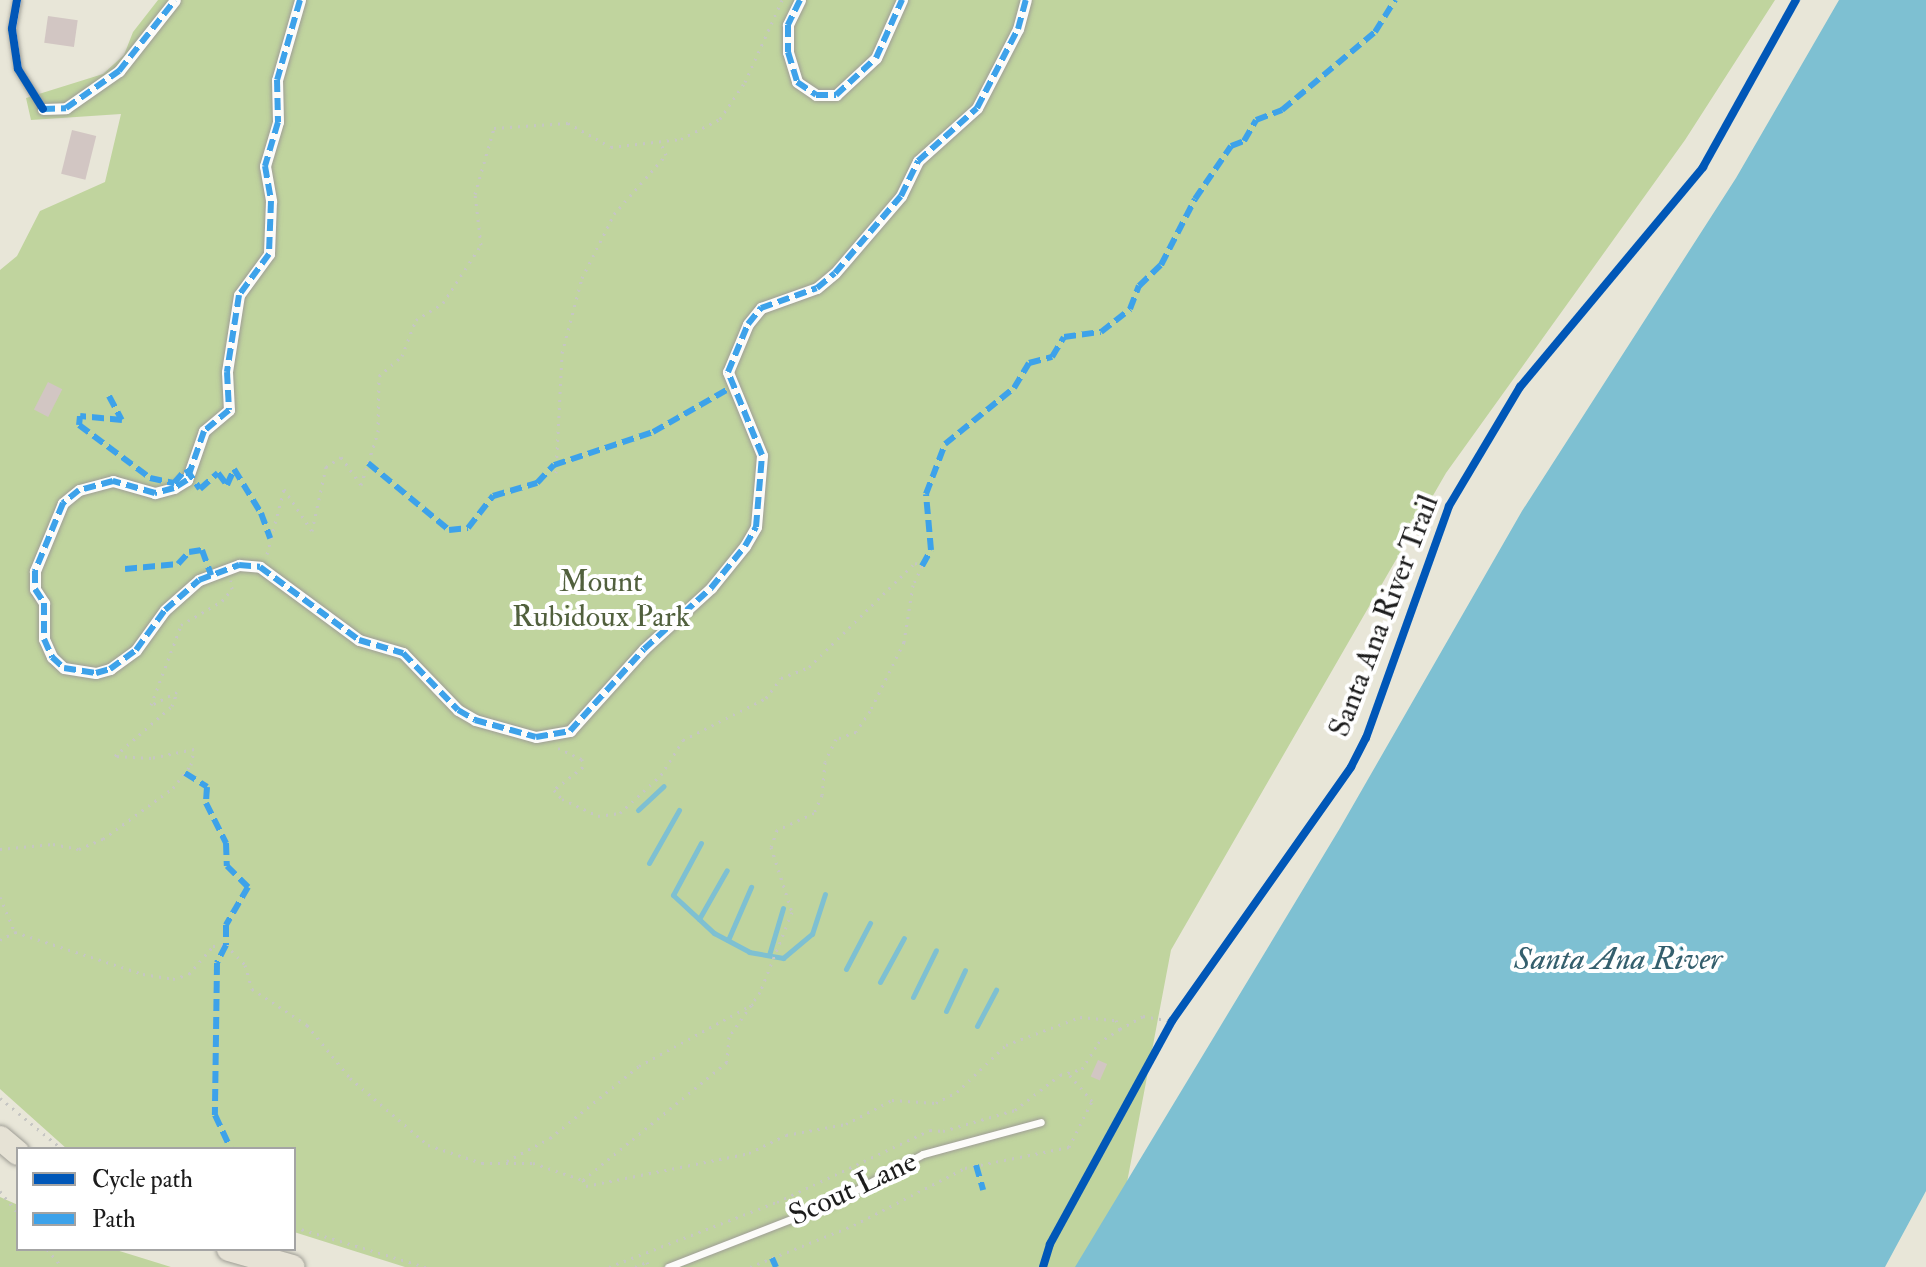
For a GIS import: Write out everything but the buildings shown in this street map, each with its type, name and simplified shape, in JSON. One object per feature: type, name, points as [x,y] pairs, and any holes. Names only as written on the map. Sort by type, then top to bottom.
[{"type":"main road","points":[[0,1138],[16,1151]]},
{"type":"main road","points":[[236,1251],[292,1267]]},
{"type":"street","points":[[43,109],[66,108],[119,71],[175,0]]},
{"type":"street","points":[[300,0],[277,80],[278,122],[265,166],[271,201],[269,254],[239,295],[227,372],[229,410],[204,431],[187,480],[174,488],[155,493],[113,481],[79,490],[63,503],[35,571],[35,589],[44,603],[44,639],[52,657],[64,668],[80,671],[110,669],[136,650],[181,595],[199,580],[231,568],[256,567],[287,583],[359,640],[403,653],[458,710],[475,720],[536,737],[570,731],[644,649],[711,588],[756,527],[762,455],[728,372],[748,324],[776,299],[798,296],[826,281],[901,196],[918,161],[977,108],[1018,29],[1026,0]]},
{"type":"street","points":[[800,0],[788,25],[788,52],[797,82],[816,95],[836,95],[876,58],[902,0]]},
{"type":"lane","points":[[17,0],[12,29],[18,69],[43,109]]},
{"type":"lane","name":"Scout Lane","points":[[668,1267],[832,1203],[923,1154],[1041,1122]]},
{"type":"path","points":[[256,567],[268,553],[284,489],[312,531],[326,467],[341,457],[361,485],[378,432],[379,376],[402,356],[416,320],[443,303],[481,245],[475,194],[494,128],[568,123],[611,147],[681,139],[720,119],[745,82],[782,0]]},
{"type":"path","points":[[556,473],[562,353],[582,278],[614,214],[666,155],[660,141]]},
{"type":"path","points":[[556,747],[582,759],[583,767],[554,790],[562,799],[598,816],[620,813],[661,775],[683,740],[766,698],[781,678],[809,667],[915,563],[922,566],[910,596],[904,642],[870,711],[856,732],[836,739],[825,762],[822,795],[814,813],[777,830],[771,847],[792,912],[753,1004],[729,1037],[727,1062],[583,1180]]},
{"type":"path","points":[[0,849],[53,844],[79,849],[103,839],[173,788],[191,765],[194,749],[151,758],[115,756],[172,706],[177,692],[151,705],[181,625],[222,601],[232,589],[231,568]]},
{"type":"path","points":[[0,897],[15,932]]},
{"type":"path","points":[[0,940],[15,932],[173,979],[189,974],[213,946],[226,945],[245,965],[252,989],[316,1033],[350,1078],[428,1145],[460,1158],[533,1163],[583,1180],[586,1186],[749,1153],[786,1135],[846,1124],[892,1100],[936,1103],[957,1092],[1006,1045],[1080,1017],[1116,1020],[1120,1029]]},
{"type":"path","points":[[504,1163],[562,1129],[639,1066],[753,1004]]},
{"type":"path","points":[[1165,1032],[1181,1008]]},
{"type":"path","points":[[609,1267],[777,1202],[930,1130],[943,1131],[1015,1110],[1060,1075],[1082,1069],[1098,1043],[1120,1029],[1143,1016],[1172,1021]]},
{"type":"path","points":[[750,1267],[854,1225],[965,1168],[1069,1147],[1092,1101],[1069,1075]]},
{"type":"path","points":[[0,1098],[60,1147]]},
{"type":"path","points":[[0,1191],[16,1211]]},
{"type":"path","points":[[296,1228],[426,1267]]},
{"type":"path","points":[[49,1251],[62,1267]]},
{"type":"path","points":[[627,1261],[633,1267],[647,1262],[649,1267]]},
{"type":"green space","name":"Mount Rubidoux Park","points":[[158,0],[1775,0],[1685,140],[1446,473],[1171,950],[1111,1267],[405,1267],[296,1233],[296,1147],[65,1147],[0,1089],[0,270],[17,256],[40,211],[105,182],[121,114],[31,120],[26,98],[103,74],[124,55],[133,32]]},
{"type":"green space","points":[[0,1197],[16,1204],[16,1251],[119,1251],[171,1267],[0,1267]]},
{"type":"water","name":"Santa Ana River","points":[[1839,0],[1926,0],[1926,1191],[1885,1267],[1075,1267],[1340,828],[1522,511],[1736,178]]},
{"type":"waterway","points":[[638,810],[664,786]]},
{"type":"waterway","points":[[649,863],[679,810]]},
{"type":"waterway","points":[[701,843],[673,895],[714,933],[749,952],[783,958],[812,934],[825,894]]},
{"type":"waterway","points":[[699,919],[727,870]]},
{"type":"waterway","points":[[728,940],[751,887]]},
{"type":"waterway","points":[[769,955],[783,908]]},
{"type":"waterway","points":[[846,969],[870,923]]},
{"type":"waterway","points":[[880,982],[904,938]]},
{"type":"waterway","points":[[913,997],[936,950]]},
{"type":"waterway","points":[[946,1011],[965,970]]},
{"type":"waterway","points":[[977,1026],[996,990]]},
{"type":"marked path","points":[[43,109],[66,108],[119,71],[175,0]]},
{"type":"marked path","points":[[300,0],[277,80],[278,122],[265,166],[271,201],[269,254],[239,295],[227,372],[229,410],[204,431],[187,480],[174,488],[155,493],[113,481],[79,490],[63,503],[35,571],[35,589],[44,603],[44,639],[52,657],[64,668],[96,673],[110,669],[136,650],[165,610],[199,580],[239,565],[260,567],[359,640],[403,653],[458,710],[475,720],[536,737],[570,731],[644,649],[711,588],[745,546],[756,527],[762,455],[728,372],[748,324],[761,308],[817,288],[835,273],[901,196],[918,161],[977,108],[1018,29],[1026,0]]},
{"type":"marked path","points":[[800,0],[788,25],[788,52],[797,82],[816,95],[836,95],[876,58],[902,0]]},
{"type":"marked path","points":[[922,566],[931,550],[926,494],[945,444],[1014,388],[1029,363],[1052,357],[1064,337],[1101,332],[1130,309],[1139,286],[1161,265],[1195,199],[1231,146],[1244,141],[1256,120],[1282,110],[1375,32],[1395,0]]},
{"type":"marked path","points":[[368,463],[449,530],[468,528],[493,496],[537,483],[554,465],[653,432],[730,388]]},
{"type":"marked path","points":[[109,396],[122,420],[80,416],[79,425],[150,478],[174,483],[186,469],[200,489],[218,473],[227,485],[234,469],[261,513],[270,538]]},
{"type":"marked path","points":[[125,569],[178,564],[189,552],[202,550],[211,575]]},
{"type":"marked path","points":[[185,773],[207,787],[206,803],[226,843],[227,866],[248,887],[226,925],[226,945],[217,963],[215,1115],[230,1147]]},
{"type":"marked path","points":[[976,1165],[983,1190]]},
{"type":"marked path","points":[[772,1258],[776,1267]]},
{"type":"cycle path","points":[[17,0],[12,29],[18,69],[43,109]]},
{"type":"cycle path","name":"Santa Ana River Trail","points":[[1043,1267],[1050,1244],[1172,1021],[1351,767],[1366,738],[1449,506],[1520,387],[1703,167],[1796,0]]}]
